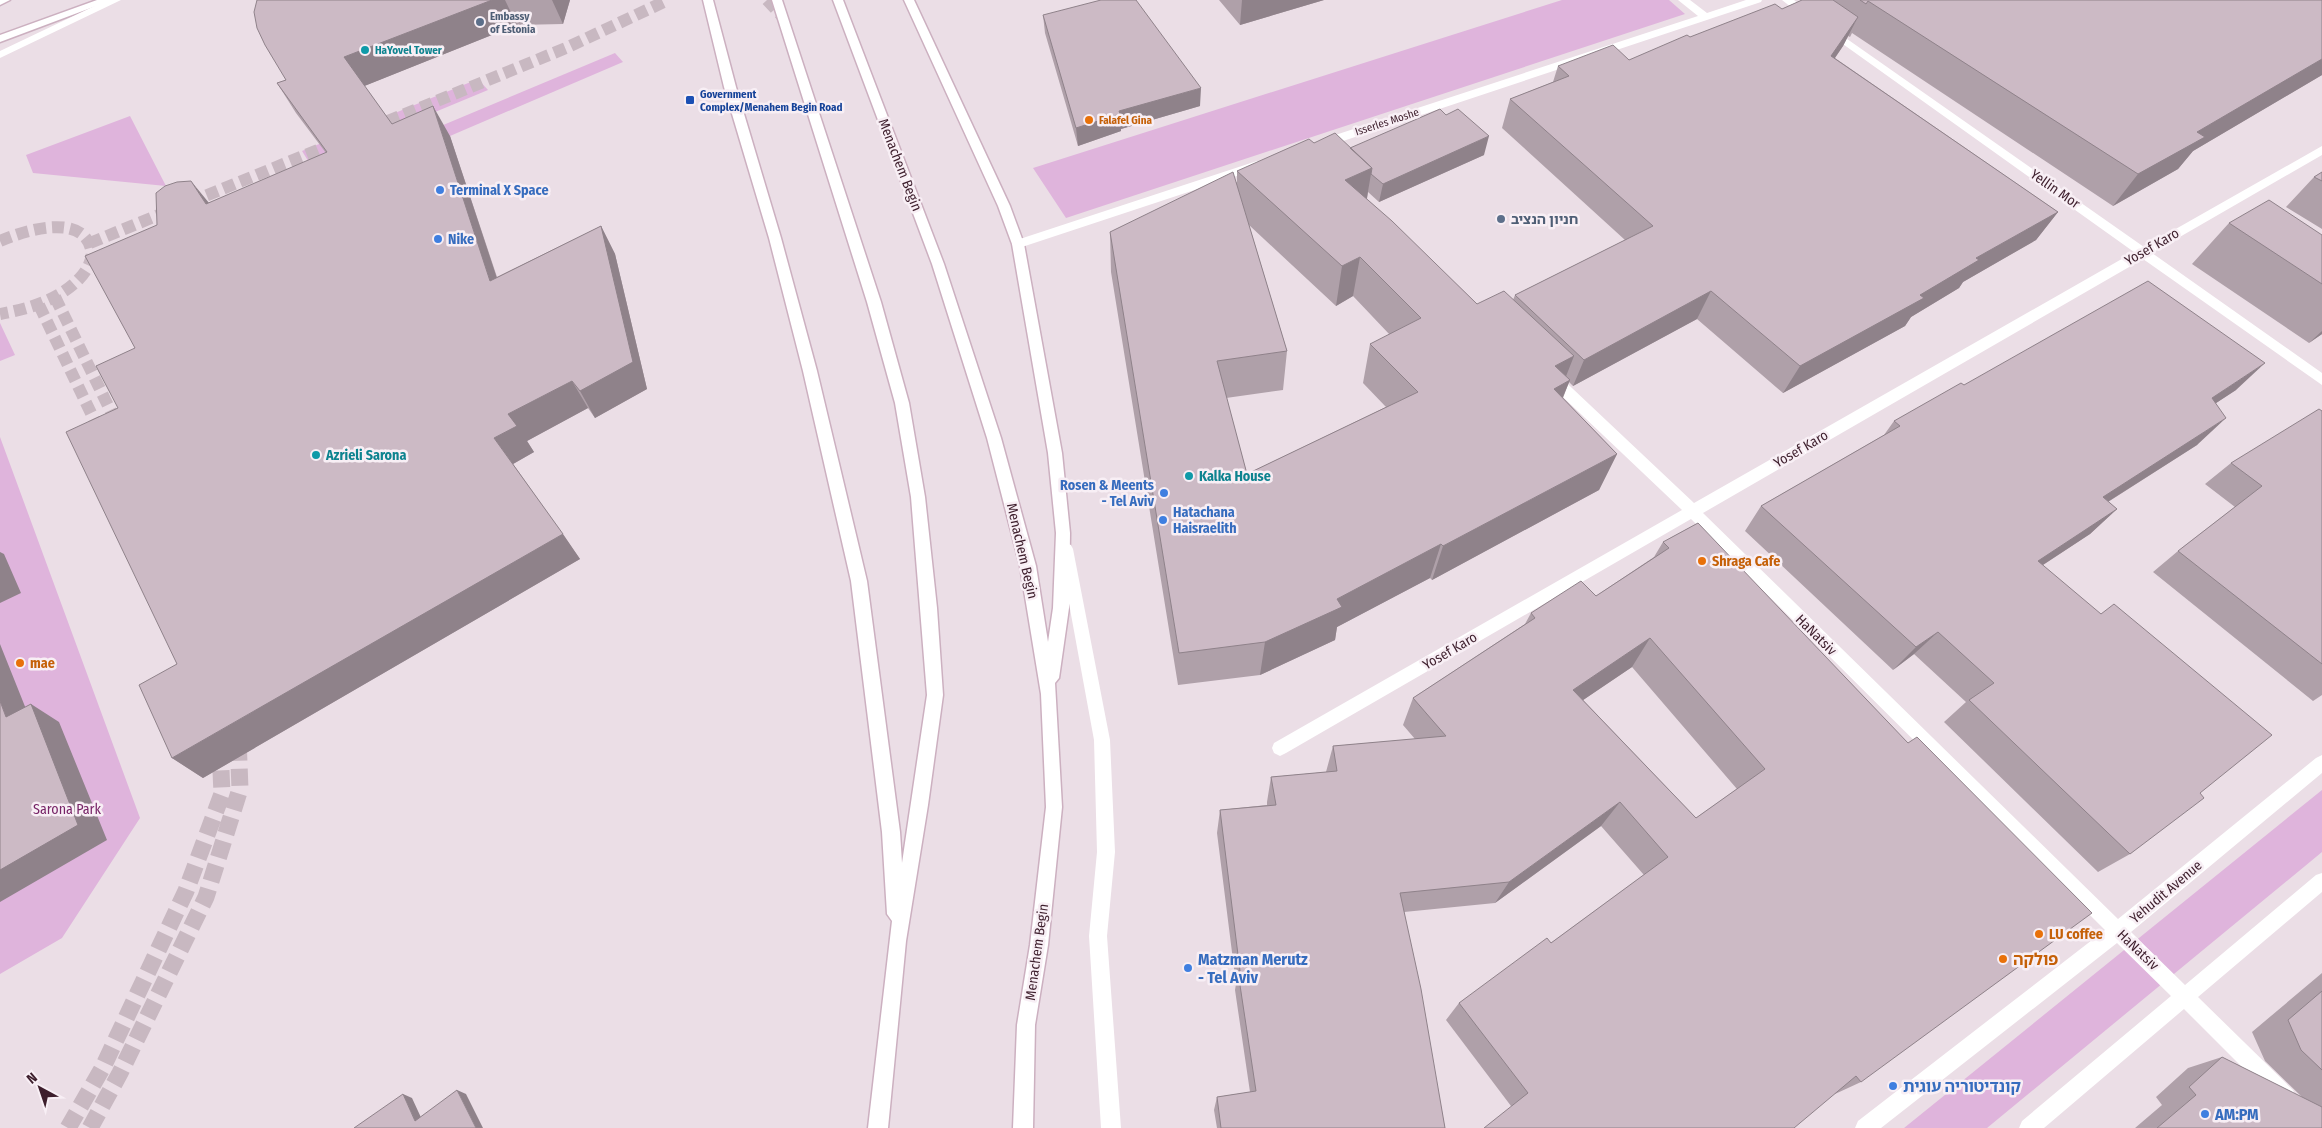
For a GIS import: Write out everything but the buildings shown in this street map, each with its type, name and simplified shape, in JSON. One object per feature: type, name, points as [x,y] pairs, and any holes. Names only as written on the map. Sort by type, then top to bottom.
[{"type":"main road","points":[[0,2],[5,0]]},
{"type":"main road","points":[[0,39],[107,0]]},
{"type":"main road","points":[[0,55],[116,0]]},
{"type":"main road","points":[[708,0],[730,87],[775,238],[810,371],[858,581],[891,832],[897,941]]},
{"type":"main road","points":[[777,0],[876,311],[902,403],[918,497],[929,608],[935,695],[920,805],[897,941],[878,1128]]},
{"type":"main road","name":"Menachem Begin","points":[[838,0],[938,264],[994,438],[1028,566],[1049,694],[1054,807],[1039,945],[1026,1024],[1023,1128]]},
{"type":"main road","points":[[909,0],[1004,206],[1018,244],[1055,453],[1063,533],[1102,740],[1106,852],[1098,936],[1110,1128]]},
{"type":"main road","points":[[919,0],[945,78]]},
{"type":"main road","points":[[1683,0],[1706,17]]},
{"type":"main road","name":"Isserles Moshe","points":[[1325,161],[1311,147],[1757,0]]},
{"type":"main road","name":"Yellin Mor","points":[[1787,0],[2145,252],[2322,380]]},
{"type":"main road","name":"Yosef Karo","points":[[1280,748],[2322,150]]},
{"type":"main road","points":[[1018,244],[1265,163]]},
{"type":"main road","name":"HaNatsiv","points":[[1541,367],[1693,512],[2296,1107]]},
{"type":"main road","points":[[1049,694],[1061,608],[1063,533]]},
{"type":"main road","name":"Yehudit Avenue","points":[[1865,1128],[2118,931],[2322,762]]},
{"type":"main road","points":[[2029,1128],[2322,881]]},
{"type":"green space","points":[[1562,0],[1669,0],[1685,14],[1066,218],[1033,168]]},
{"type":"green space","points":[[615,53],[623,62],[429,145],[417,136]]},
{"type":"green space","points":[[478,79],[488,90],[310,164],[302,151]]},
{"type":"green space","points":[[130,116],[166,186],[33,173],[26,155]]},
{"type":"green space","points":[[0,323],[15,355],[0,361]]},
{"type":"green space","name":"Sarona Park","points":[[0,437],[140,818],[62,938],[0,974]]},
{"type":"green space","points":[[2322,790],[2322,852],[1987,1128],[1904,1128]]},
{"type":"tunnel","points":[[371,128],[566,48],[668,0]]},
{"type":"tunnel","points":[[767,0],[783,17]]},
{"type":"tunnel","points":[[90,243],[340,141]]},
{"type":"tunnel","points":[[0,241],[37,229],[64,228],[76,231],[85,238],[92,253],[89,265],[84,273],[62,293],[32,306],[0,314]]},
{"type":"tunnel","points":[[55,297],[119,428]]},
{"type":"tunnel","points":[[39,305],[102,436]]},
{"type":"tunnel","points":[[90,1128],[120,1073],[206,897],[240,789],[238,737]]},
{"type":"tunnel","points":[[68,1128],[103,1067],[186,891],[222,794],[220,748]]},
{"type":"place","name":"Embassy of Estonia","points":[[480,22]]},
{"type":"place","name":"HaYovel Tower","points":[[365,50]]},
{"type":"place","name":"Government Complex/Menahem Begin Road","points":[[690,100]]},
{"type":"place","name":"Falafel Gina","points":[[1089,120]]},
{"type":"place","name":"Terminal X Space","points":[[440,190]]},
{"type":"place","name":"חניון הנציב","points":[[1501,219]]},
{"type":"place","name":"Nike","points":[[438,239]]},
{"type":"place","name":"Azrieli Sarona","points":[[316,455]]},
{"type":"place","name":"Kalka House","points":[[1189,476]]},
{"type":"place","name":"Rosen & Meents - Tel Aviv","points":[[1164,493]]},
{"type":"place","name":"Hatachana Haisraelith","points":[[1163,520]]},
{"type":"place","name":"Shraga Cafe","points":[[1702,561]]},
{"type":"place","name":"mae","points":[[20,663]]},
{"type":"place","name":"LU coffee","points":[[2039,934]]},
{"type":"place","name":"פולקה","points":[[2003,959]]},
{"type":"place","name":"Matzman Merutz - Tel Aviv","points":[[1188,968]]},
{"type":"place","name":"קונדיטוריה עוגית","points":[[1893,1086]]},
{"type":"place","name":"AM:PM","points":[[2205,1114]]}]
